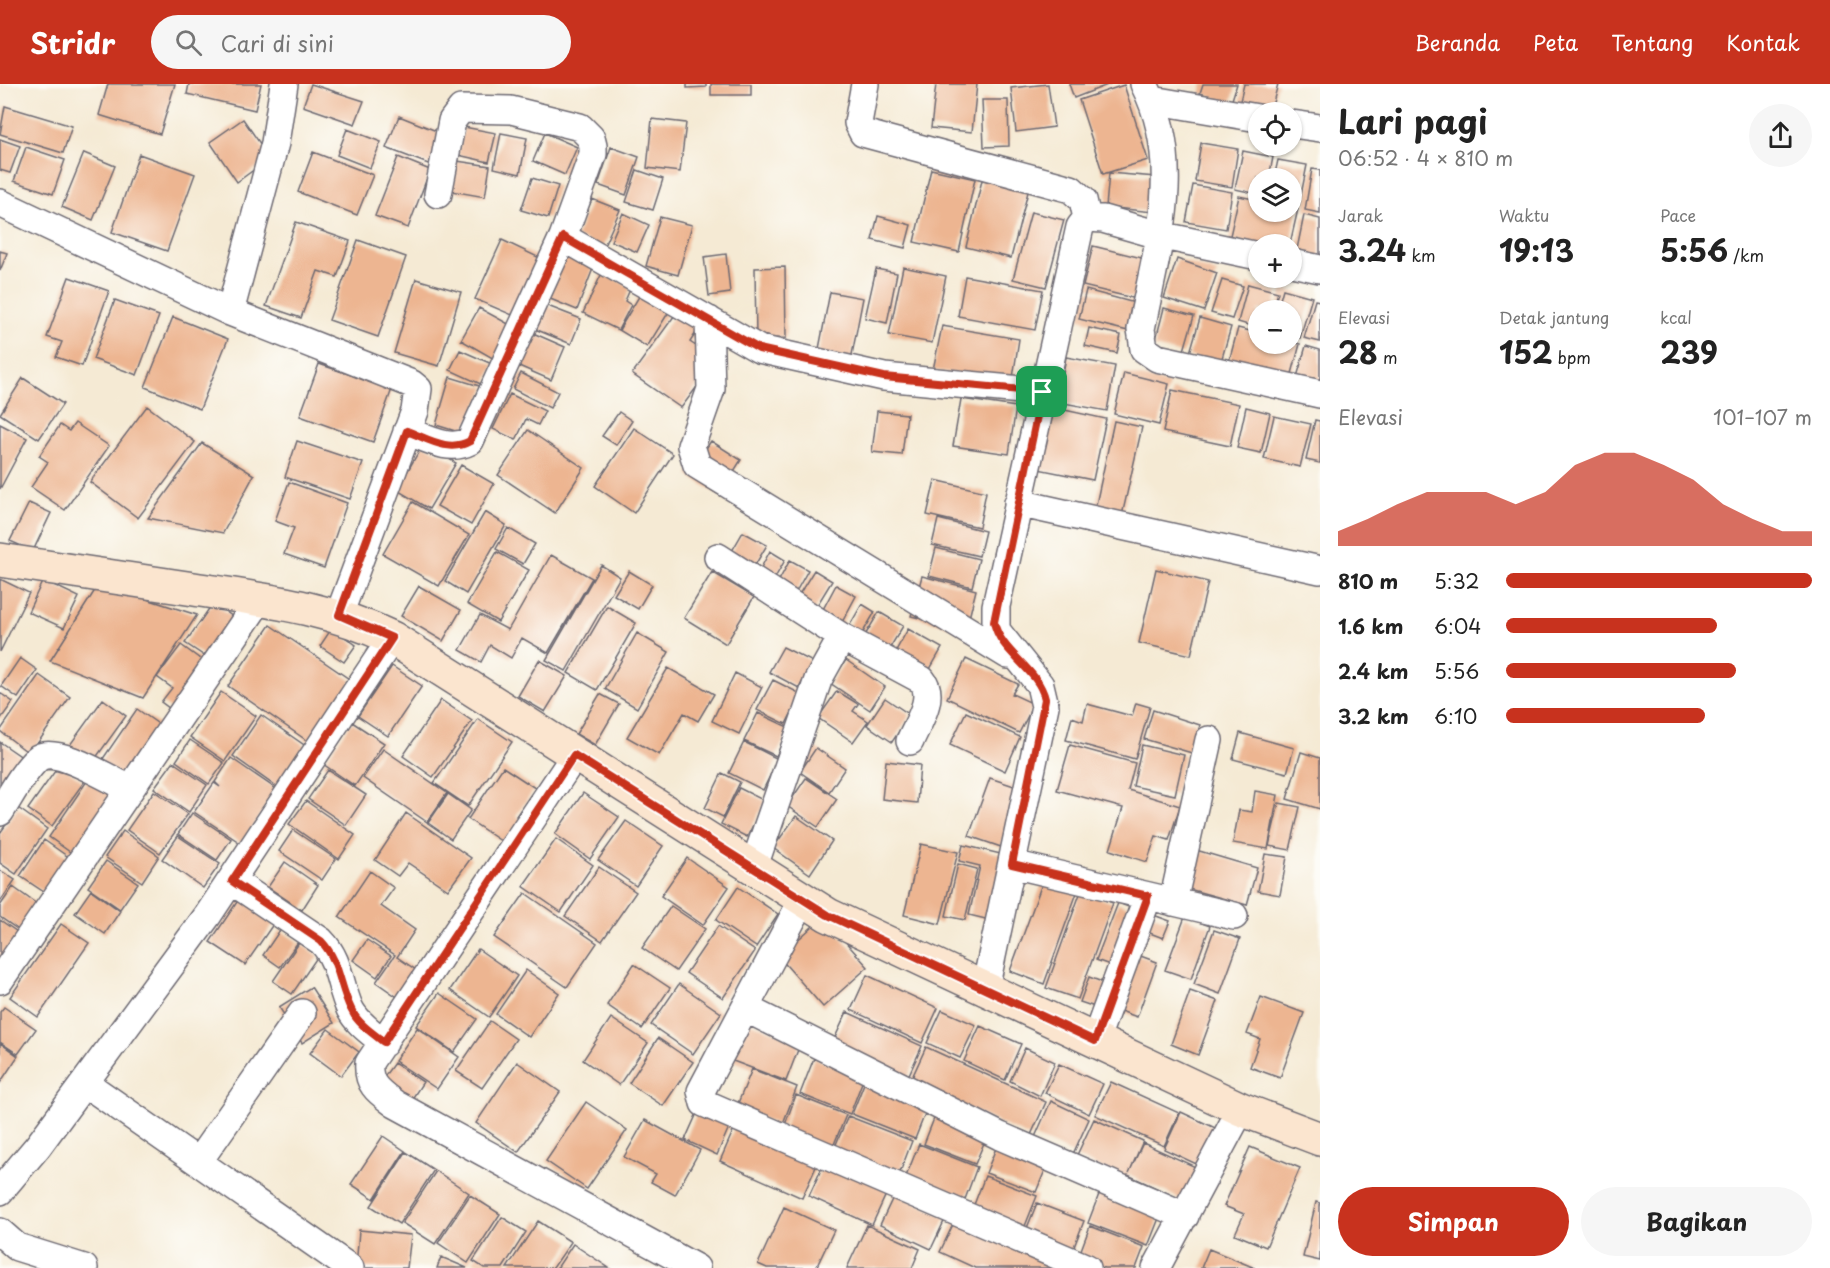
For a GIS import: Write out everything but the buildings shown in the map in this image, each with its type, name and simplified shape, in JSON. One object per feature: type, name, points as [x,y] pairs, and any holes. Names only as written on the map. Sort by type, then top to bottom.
[{"type":"street","points":[[230,312],[275,143],[284,84]]},
{"type":"street","points":[[865,84],[858,123],[863,133],[1071,189],[1081,197],[1087,218]]},
{"type":"street","points":[[1248,116],[1148,92],[1164,148],[1167,178],[1141,329],[1144,349],[1157,358],[1320,394]]},
{"type":"street","points":[[407,431],[449,447],[460,446],[470,441],[563,237],[593,154],[591,138],[580,127],[511,110],[461,109],[452,122],[438,194]]},
{"type":"street","points":[[1302,125],[1320,128]]},
{"type":"street","points":[[0,203],[230,312],[412,384],[418,389],[419,397],[339,615]]},
{"type":"street","points":[[1087,218],[1103,219],[1159,235],[1248,254]]},
{"type":"street","points":[[985,989],[1045,706],[1040,685],[999,637],[994,622],[1042,392],[1080,227],[1087,218]]},
{"type":"street","points":[[563,237],[759,349],[884,377],[1042,392]]},
{"type":"street","points":[[1302,265],[1320,269]]},
{"type":"street","points":[[709,320],[711,389],[691,446],[697,465],[1024,664]]},
{"type":"street","points":[[1017,503],[1320,570]]},
{"type":"street","points":[[718,558],[842,637],[916,676],[927,686],[928,698],[910,741]]},
{"type":"street","points":[[0,560],[260,599],[339,615],[392,638],[802,901],[1241,1109],[1320,1138]]},
{"type":"street","points":[[0,980],[260,599]]},
{"type":"street","points":[[753,869],[818,680],[842,637]]},
{"type":"street","points":[[0,1191],[85,1083],[232,881],[392,638]]},
{"type":"street","points":[[1095,1041],[1161,899],[1209,740]]},
{"type":"street","points":[[0,812],[33,764],[44,755],[58,754],[130,789]]},
{"type":"street","points":[[574,755],[369,1063],[368,1075],[371,1084],[395,1104],[696,1268]]},
{"type":"street","points":[[1012,864],[1234,916]]},
{"type":"street","points":[[232,881],[321,941],[332,952],[350,1008],[357,1019],[384,1042]]},
{"type":"street","points":[[802,901],[701,1091],[702,1099],[707,1106],[1087,1268]]},
{"type":"street","points":[[745,1008],[1000,1136],[1185,1216]]},
{"type":"street","points":[[198,1162],[302,1013]]},
{"type":"street","points":[[85,1083],[350,1268]]},
{"type":"street","points":[[1156,1268],[1241,1109]]},
{"type":"street","points":[[0,1232],[17,1247],[84,1268]]},
{"type":"route","points":[[563,237],[759,349],[884,377],[1042,392],[994,622],[999,637],[1036,679],[1045,699],[1012,864],[1148,896],[1095,1041],[802,901],[574,755],[384,1042],[357,1019],[350,1008],[332,952],[321,941],[232,881],[392,638],[339,615],[407,431],[449,447],[460,446],[470,441],[563,237]]}]
